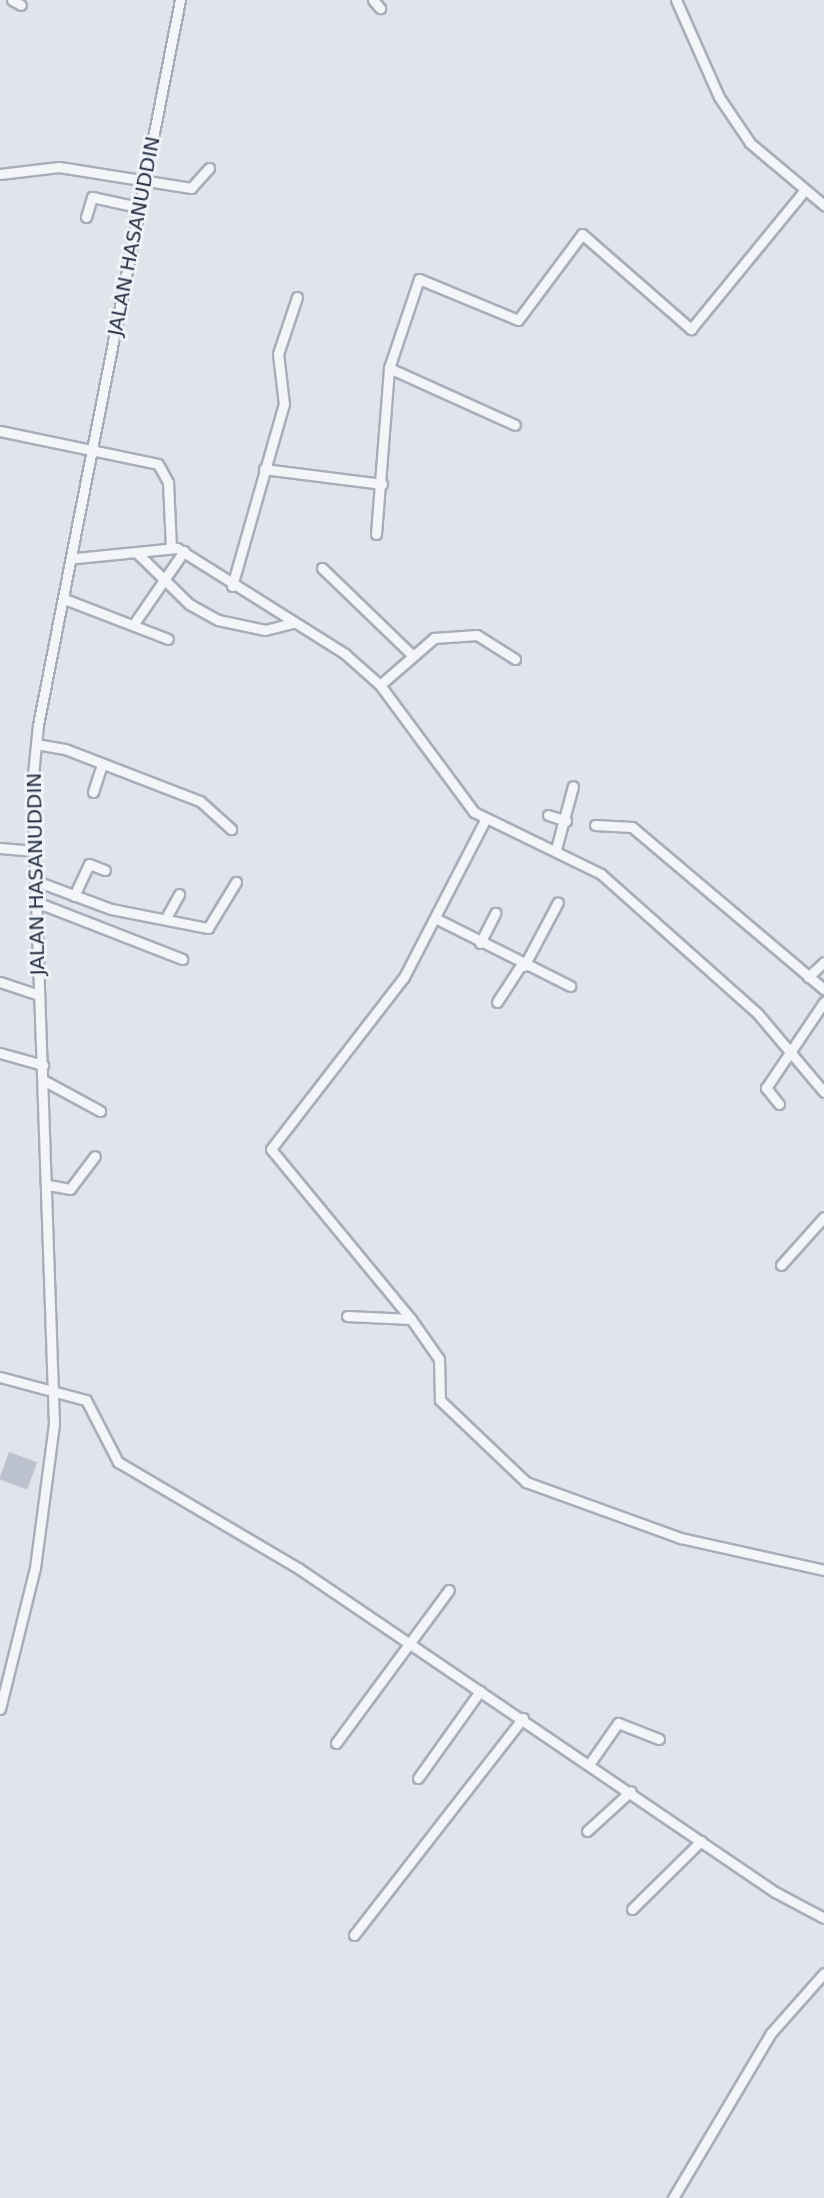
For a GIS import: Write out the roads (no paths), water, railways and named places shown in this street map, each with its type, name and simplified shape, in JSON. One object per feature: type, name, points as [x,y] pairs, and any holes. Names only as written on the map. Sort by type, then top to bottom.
[{"type":"street","name":"JALAN HASANUDDIN","points":[[0,1709],[40,1536],[54,1386],[36,902],[36,744],[76,558],[143,180],[180,0]]},
{"type":"street","points":[[676,0],[724,105],[750,143],[803,192],[824,205]]},
{"type":"street","points":[[0,174],[59,167],[196,187],[209,168]]},
{"type":"street","points":[[376,534],[389,368],[419,279],[518,320],[579,233],[691,329],[803,192]]},
{"type":"street","points":[[86,217],[92,197],[138,207]]},
{"type":"street","points":[[232,586],[286,394],[278,354],[297,297]]},
{"type":"street","points":[[389,368],[515,425]]},
{"type":"street","points":[[0,431],[94,446],[162,467],[171,548]]},
{"type":"street","points":[[264,469],[382,484]]},
{"type":"street","points":[[76,558],[171,548],[184,551],[380,685],[485,820],[556,849],[601,874],[758,1014],[824,1092]]},
{"type":"street","points":[[133,625],[159,578],[184,551]]},
{"type":"street","points":[[137,553],[159,578],[189,604],[241,629],[293,623]]},
{"type":"street","points":[[322,568],[411,654]]},
{"type":"street","points":[[67,600],[168,639]]},
{"type":"street","points":[[380,685],[428,640],[461,633],[477,635],[515,659]]},
{"type":"street","points":[[36,744],[65,749],[101,767],[200,801],[231,829]]},
{"type":"street","points":[[93,792],[101,767]]},
{"type":"street","points":[[556,849],[573,786]]},
{"type":"street","points":[[548,815],[566,821]]},
{"type":"street","points":[[485,820],[439,920],[404,977],[271,1149],[411,1319],[439,1359],[440,1400],[526,1482],[681,1538],[824,1570]]},
{"type":"street","points":[[595,825],[632,827],[824,989]]},
{"type":"street","points":[[0,848],[35,851]]},
{"type":"street","points":[[74,896],[89,864],[105,870]]},
{"type":"street","points":[[36,881],[74,896],[208,928],[236,882]]},
{"type":"street","points":[[167,916],[179,894]]},
{"type":"street","points":[[36,902],[182,959]]},
{"type":"street","points":[[497,1002],[523,966],[558,902]]},
{"type":"street","points":[[480,943],[495,913]]},
{"type":"street","points":[[439,920],[523,966],[570,986]]},
{"type":"street","points":[[808,977],[824,962]]},
{"type":"street","points":[[0,982],[39,995]]},
{"type":"street","points":[[779,1104],[766,1088],[794,1056],[824,1002]]},
{"type":"street","points":[[0,1053],[43,1065]]},
{"type":"street","points":[[43,1080],[100,1111]]},
{"type":"street","points":[[48,1189],[70,1189],[95,1156]]},
{"type":"street","points":[[781,1265],[824,1217]]},
{"type":"street","points":[[347,1316],[411,1319]]},
{"type":"street","points":[[0,1377],[54,1386],[93,1408],[112,1457],[298,1568],[409,1647],[523,1718],[701,1841],[824,1918]]},
{"type":"street","points":[[336,1743],[449,1590]]},
{"type":"street","points":[[418,1778],[480,1691]]},
{"type":"street","points":[[354,1935],[523,1718]]},
{"type":"street","points":[[590,1763],[618,1723],[659,1739]]},
{"type":"street","points":[[587,1831],[631,1791]]},
{"type":"street","points":[[632,1909],[701,1841]]},
{"type":"street","points":[[673,2198],[771,2033],[824,1973]]}]
